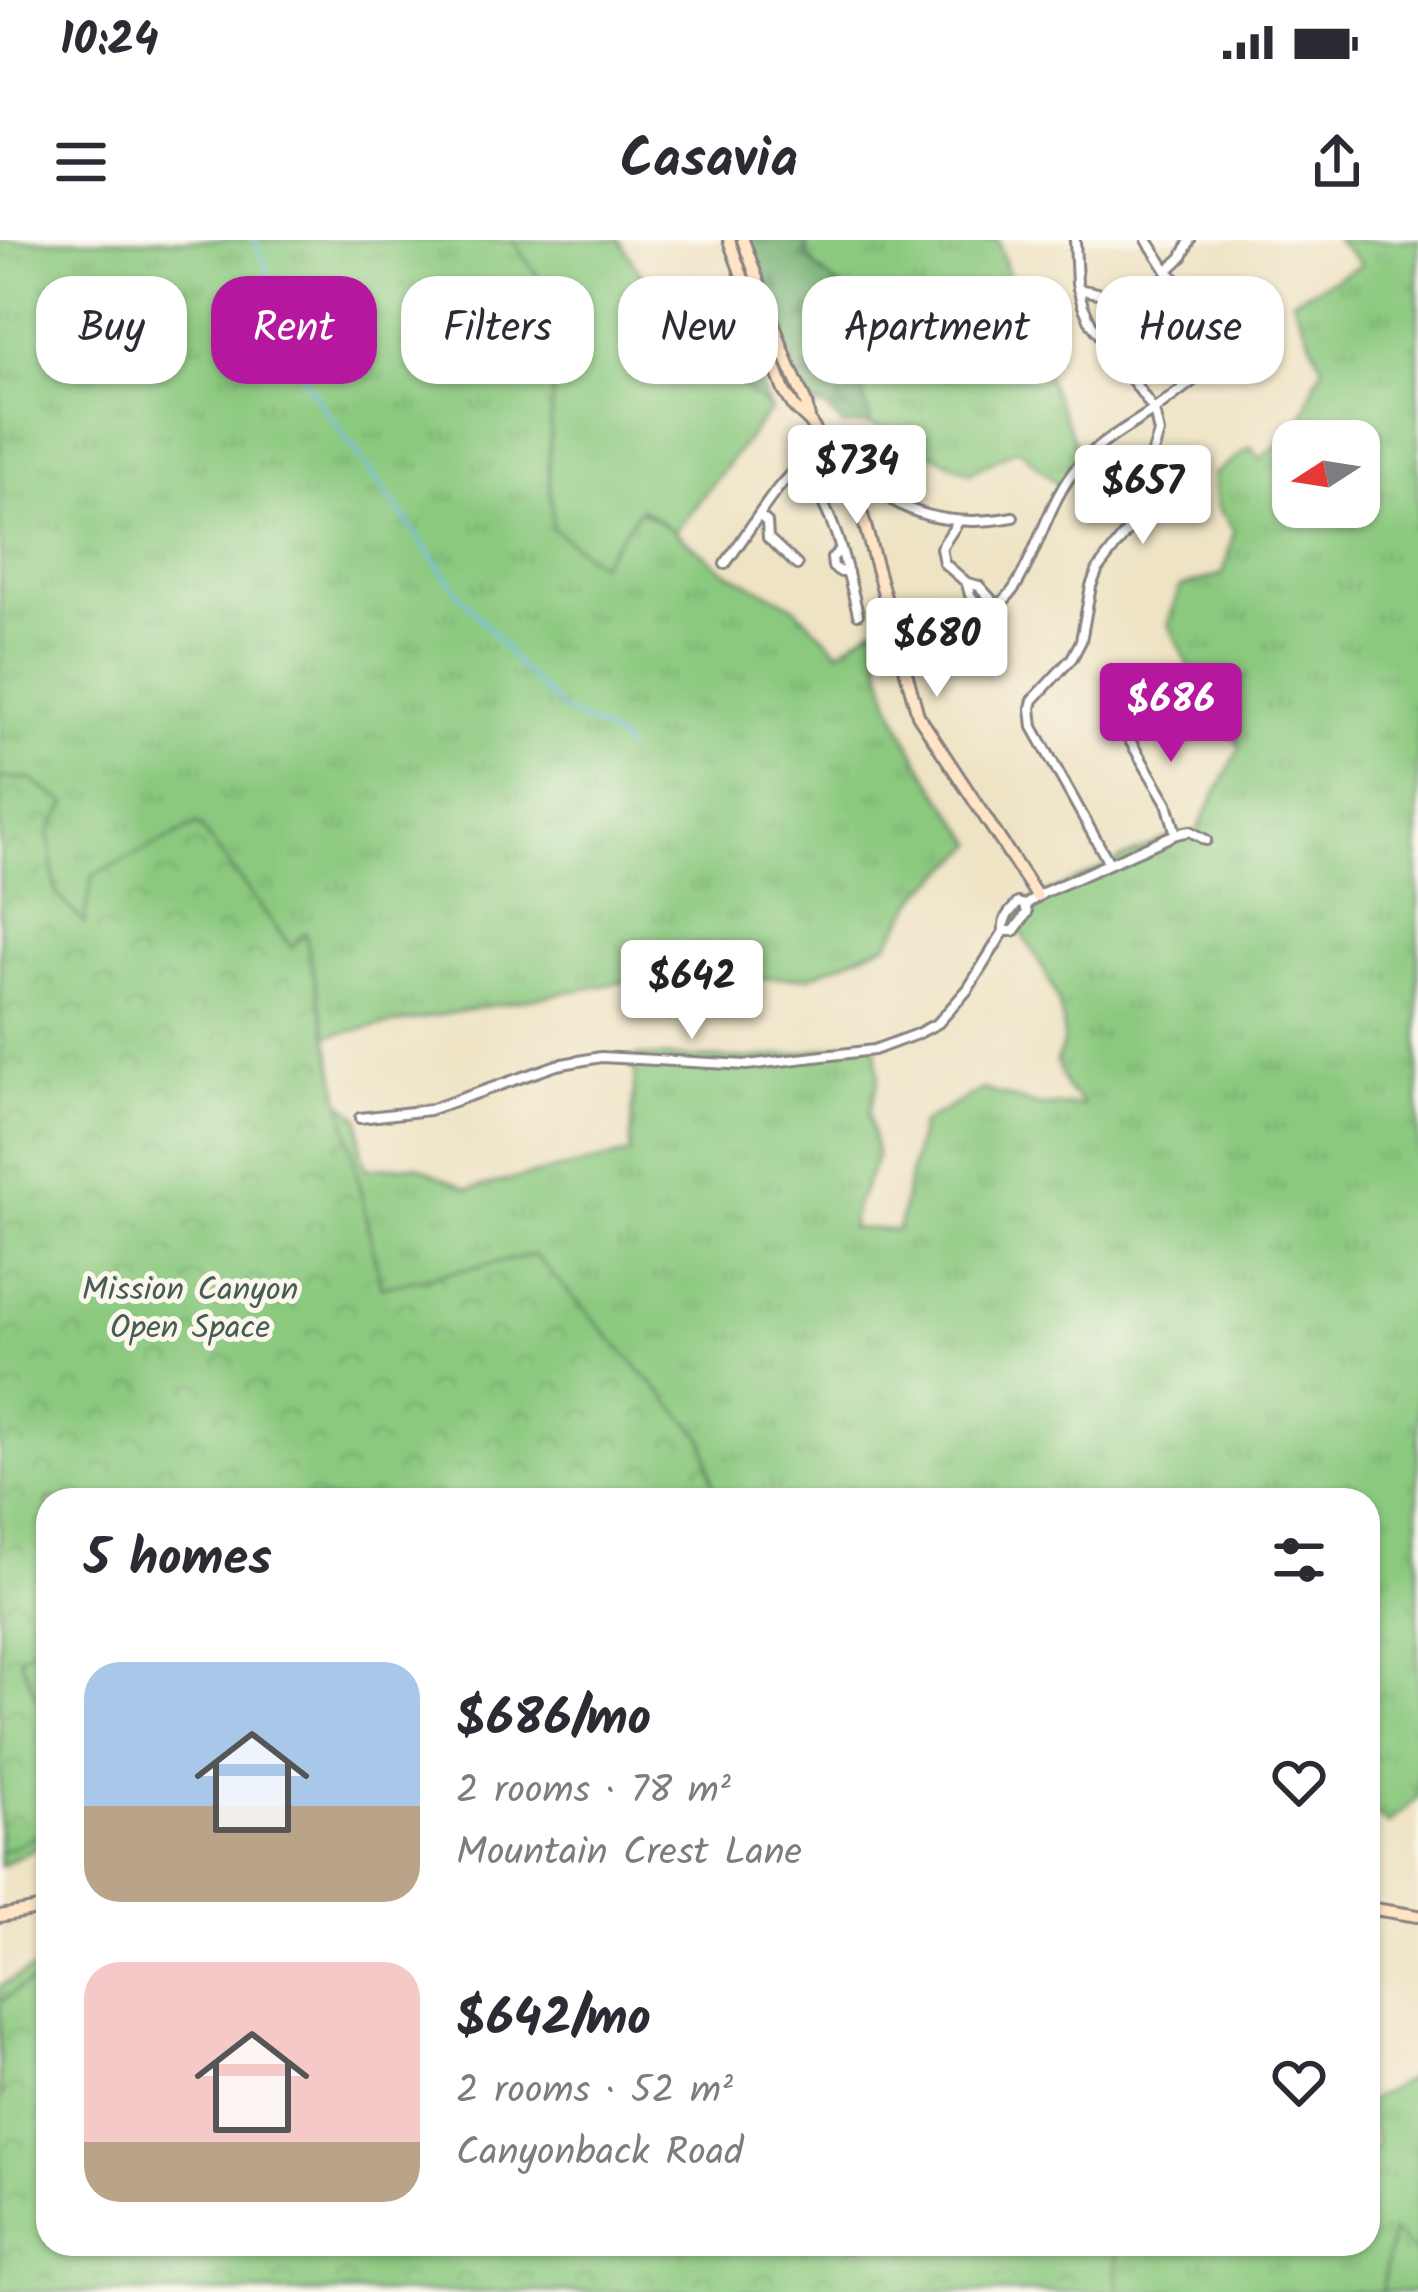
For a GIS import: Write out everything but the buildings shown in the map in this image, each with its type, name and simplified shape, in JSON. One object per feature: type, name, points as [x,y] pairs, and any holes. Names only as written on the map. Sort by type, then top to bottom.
[{"type":"street","points":[[729,240],[784,392],[810,422],[862,514],[918,716],[1037,896]]},
{"type":"street","points":[[743,240],[810,422]]},
{"type":"street","points":[[1075,240],[1078,289],[1091,322],[1154,410],[1159,434],[1139,516],[1090,586],[1078,649],[1036,694],[1030,709],[1034,727],[1109,863]]},
{"type":"street","points":[[1147,240],[1174,276]]},
{"type":"street","points":[[1167,271],[1183,257],[1190,240]]},
{"type":"street","points":[[1078,289],[1096,293]]},
{"type":"street","points":[[897,646],[969,632],[975,622],[999,608],[1029,564],[1076,469],[1098,445],[1188,384]]},
{"type":"street","points":[[725,564],[784,479],[805,458],[825,447]]},
{"type":"street","points":[[800,468],[810,472],[834,460]]},
{"type":"street","points":[[800,468],[818,494],[841,550],[858,614]]},
{"type":"street","points":[[885,496],[915,512],[958,522],[1013,517]]},
{"type":"street","points":[[760,516],[767,522],[768,538]]},
{"type":"street","points":[[958,522],[941,556],[952,572],[979,586],[999,608]]},
{"type":"street","points":[[751,531],[768,538],[797,565]]},
{"type":"street","points":[[967,583],[986,617]]},
{"type":"street","points":[[1130,739],[1168,803],[1176,834]]},
{"type":"street","points":[[360,1118],[429,1110],[557,1065],[594,1058],[747,1065],[874,1050],[938,1023],[968,988],[1004,931],[1003,922],[1019,906],[1176,834],[1196,832],[1206,840]]},
{"type":"street","points":[[1004,931],[1014,931],[1027,913],[1019,906]]},
{"type":"street","points":[[0,1916],[36,1908]]},
{"type":"street","points":[[1380,1910],[1418,1916]]},
{"type":"green space","points":[[0,240],[513,240],[538,276],[401,276],[401,384],[553,384],[549,465],[553,529],[599,563],[640,510],[725,571],[792,605],[839,651],[874,626],[887,688],[901,726],[930,779],[976,844],[919,895],[888,943],[809,977],[623,982],[325,1036],[337,1099],[360,1118],[361,1155],[367,1169],[415,1165],[468,1189],[630,1154],[636,1056],[749,1059],[875,1039],[879,1078],[869,1113],[877,1158],[851,1228],[898,1230],[921,1124],[982,1089],[1039,1106],[1084,1105],[1067,1089],[1056,1061],[1063,1045],[1060,1007],[1012,918],[1030,901],[1176,834],[1196,832],[1240,747],[1203,695],[1168,623],[1180,587],[1223,574],[1234,531],[1217,506],[1213,475],[1251,447],[1260,459],[1272,449],[1272,528],[1380,528],[1380,420],[1301,420],[1323,367],[1292,300],[1362,265],[1336,240],[1418,240],[1418,1797],[1388,1824],[1380,1818],[1380,1488],[36,1488],[36,1847],[0,1866]]},
{"type":"green space","points":[[513,240],[619,240],[643,276],[618,276],[618,384],[739,384],[770,410],[675,532],[641,508],[599,564],[553,529],[549,465],[553,384],[594,384],[594,276],[538,276]]},
{"type":"green space","points":[[743,240],[805,240],[810,260],[826,276],[802,276],[802,384],[861,384],[871,424],[843,426],[826,408],[806,403],[778,331],[778,276],[757,276]]},
{"type":"green space","points":[[805,240],[998,240],[1009,276],[826,276],[810,260]]},
{"type":"green space","points":[[739,384],[761,384],[770,410]]},
{"type":"green space","points":[[861,384],[1050,384],[1083,461],[1063,489],[1018,448],[970,473],[871,424]]},
{"type":"green space","name":"Mission Canyon Open Space","points":[[0,778],[30,779],[67,804],[49,832],[56,893],[84,924],[93,875],[198,824],[291,947],[305,933],[381,1287],[534,1255],[703,1438],[713,1488],[36,1488],[36,1646],[19,1657],[36,1695],[36,1836],[0,1853]]},
{"type":"green space","points":[[36,1968],[36,2256],[1380,2256],[1380,2095],[1418,2074],[1418,2292],[0,2292],[0,1986]]},
{"type":"green space","points":[[36,1981],[36,2256],[1116,2256],[1118,2292],[0,2292],[0,2003]]},
{"type":"green space","points":[[1392,2232],[1418,2255],[1418,2292],[1381,2292]]},
{"type":"waterway","points":[[255,240],[279,298],[290,349],[309,387],[453,585],[519,666],[559,706]]},
{"type":"waterway","points":[[564,710],[606,732],[626,749]]}]
